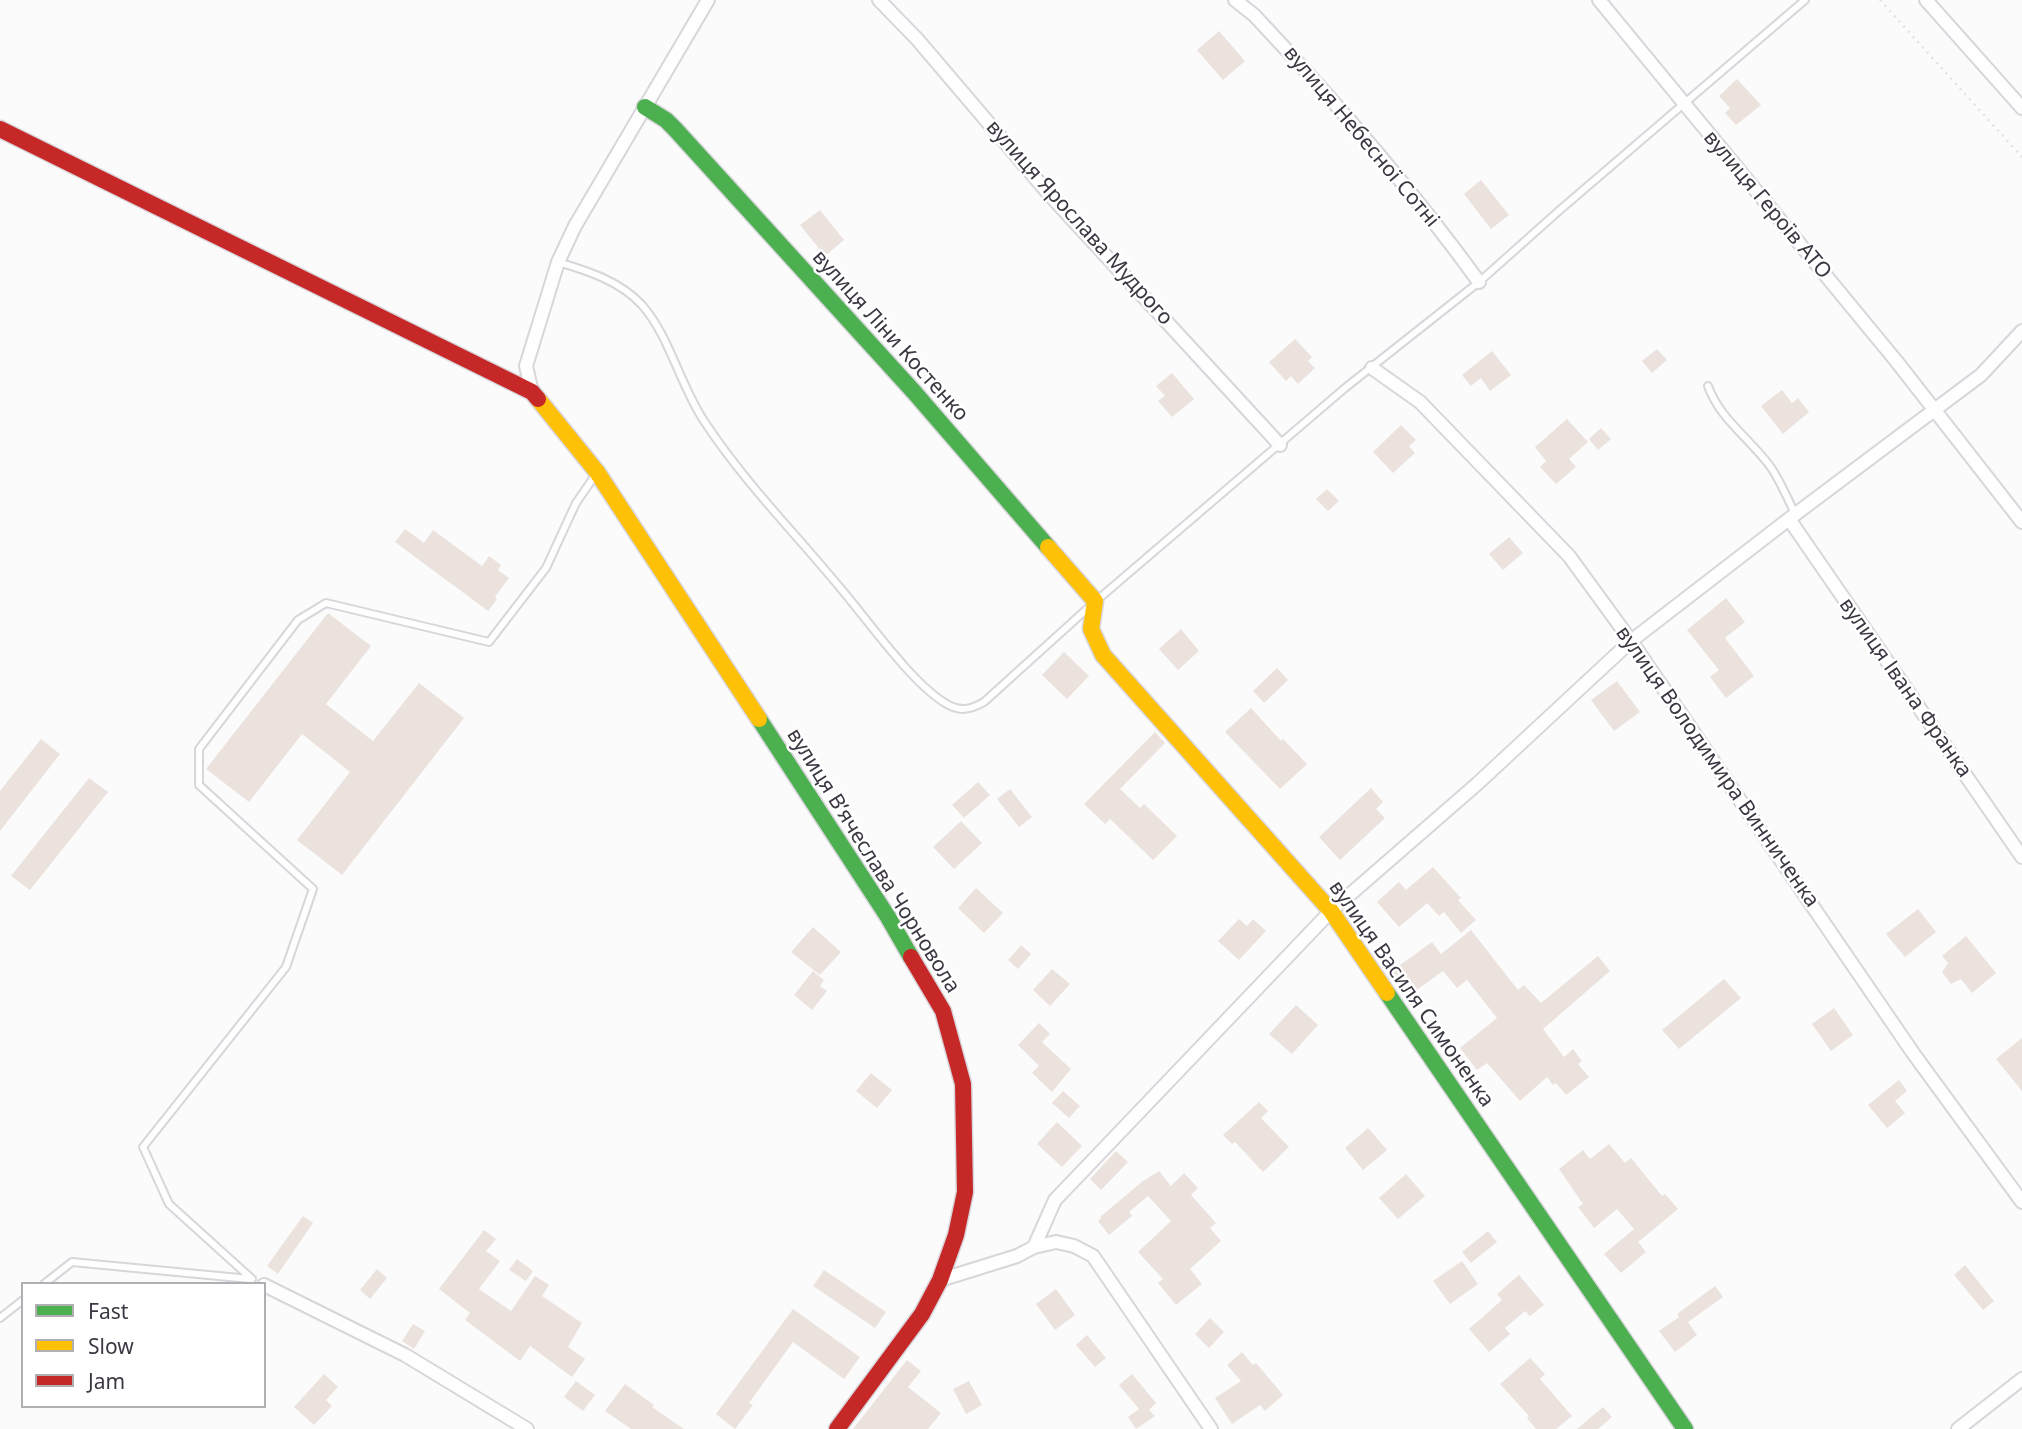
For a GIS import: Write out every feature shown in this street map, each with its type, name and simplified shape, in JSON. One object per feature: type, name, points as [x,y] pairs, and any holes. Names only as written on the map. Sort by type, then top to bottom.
[{"type":"street","points":[[532,392],[526,366],[558,262],[575,226],[708,0]]},
{"type":"street","name":"вулиця Ярослава Мудрого","points":[[879,0],[917,39],[1049,194],[1280,445]]},
{"type":"street","name":"вулиця Небесної Сотні","points":[[1235,0],[1263,24],[1371,145],[1479,282]]},
{"type":"street","name":"вулиця Героїв АТО","points":[[1599,0],[1897,362],[2022,522]]},
{"type":"street","points":[[1926,0],[2022,108]]},
{"type":"street","name":"вулиця Ліни Костенко","points":[[645,107],[666,120],[693,149],[914,392],[1095,601]]},
{"type":"street","points":[[0,129],[532,392]]},
{"type":"street","points":[[1034,1247],[1055,1200],[1331,911],[1477,784],[1631,641],[1792,516],[1981,375],[2022,331]]},
{"type":"street","name":"вулиця Володимира Винниченка","points":[[1372,368],[1420,402],[1569,556],[1631,641],[1913,1053],[2022,1202]]},
{"type":"street","name":"вулиця Вʼячеслава Чорновола","points":[[532,392],[597,472],[880,905],[943,1011],[963,1084],[965,1192],[956,1235],[940,1280],[922,1314],[837,1429]]},
{"type":"street","name":"вулиця Івана Франка","points":[[1792,516],[2022,857]]},
{"type":"street","name":"вулиця Василя Симоненка","points":[[1095,601],[1091,629],[1103,655],[1331,911],[1685,1429]]},
{"type":"street","points":[[940,1280],[1056,1242],[1074,1246],[1093,1256],[1211,1429]]},
{"type":"street","points":[[266,1286],[405,1355],[518,1427]]},
{"type":"street","points":[[1958,1429],[2022,1379]]},
{"type":"lane","points":[[558,262],[614,283],[640,303],[661,334],[691,399],[730,458],[909,669],[945,703],[959,709],[972,709],[984,702],[1095,601],[1280,445],[1479,282],[1805,0]]},
{"type":"lane","points":[[1708,386],[1721,413],[1772,470],[1792,516]]},
{"type":"lane","points":[[258,1282],[169,1204],[143,1147],[286,967],[313,889],[199,785],[199,749],[298,620],[326,603],[489,642],[545,568],[576,503],[597,472]]},
{"type":"lane","points":[[47,1282],[72,1262],[250,1282]]},
{"type":"lane","points":[[0,1318],[21,1302]]},
{"type":"path","points":[[1881,0],[2022,157]]},
{"type":"building","points":[[1219,31],[1245,61],[1223,80],[1197,50]]},
{"type":"building","points":[[1737,79],[1761,105],[1736,125],[1725,113],[1730,108],[1719,96]]},
{"type":"building","points":[[1481,180],[1509,215],[1491,229],[1464,194]]},
{"type":"building","points":[[820,210],[844,240],[825,256],[800,225]]},
{"type":"building","points":[[1295,339],[1312,357],[1308,361],[1315,368],[1298,384],[1291,376],[1286,381],[1269,362]]},
{"type":"building","points":[[1657,349],[1667,360],[1652,373],[1642,361]]},
{"type":"building","points":[[1492,351],[1511,375],[1490,391],[1481,378],[1471,386],[1462,375]]},
{"type":"building","points":[[1172,373],[1194,399],[1172,417],[1158,401],[1165,396],[1156,386]]},
{"type":"building","points":[[1782,390],[1792,403],[1798,398],[1809,412],[1783,434],[1761,406]]},
{"type":"building","points":[[1567,419],[1588,442],[1569,459],[1576,467],[1556,484],[1540,467],[1546,461],[1535,447]]},
{"type":"building","points":[[1401,425],[1416,440],[1409,446],[1415,453],[1393,473],[1373,452]]},
{"type":"building","points":[[1601,428],[1611,439],[1598,450],[1589,439]]},
{"type":"building","points":[[1327,489],[1339,501],[1328,511],[1316,499]]},
{"type":"building","points":[[405,529],[424,543],[433,530],[482,566],[489,556],[501,565],[498,570],[509,578],[488,611],[395,542]]},
{"type":"building","points":[[1509,537],[1523,553],[1503,570],[1489,554]]},
{"type":"building","points":[[1726,598],[1745,622],[1725,638],[1754,676],[1726,698],[1710,677],[1719,670],[1687,630]]},
{"type":"building","points":[[328,613],[371,646],[326,704],[373,741],[419,683],[464,718],[342,875],[297,840],[350,772],[302,734],[249,802],[206,769]]},
{"type":"building","points":[[1181,629],[1199,651],[1178,670],[1159,649]]},
{"type":"building","points":[[1064,652],[1089,676],[1067,699],[1042,675]]},
{"type":"building","points":[[1277,668],[1288,680],[1264,703],[1253,691]]},
{"type":"building","points":[[1617,681],[1640,712],[1614,731],[1591,700]]},
{"type":"building","points":[[1251,708],[1281,741],[1283,739],[1307,764],[1280,789],[1225,732]]},
{"type":"building","points":[[1155,732],[1165,743],[1120,789],[1140,808],[1144,804],[1177,836],[1153,860],[1110,819],[1105,824],[1084,804]]},
{"type":"building","points":[[41,739],[60,754],[0,831],[0,791]]},
{"type":"building","points":[[89,778],[108,792],[30,890],[11,876]]},
{"type":"building","points":[[978,782],[990,795],[964,818],[952,805]]},
{"type":"building","points":[[1371,788],[1383,802],[1376,809],[1385,818],[1340,860],[1319,837]]},
{"type":"building","points":[[1010,789],[1032,817],[1019,827],[997,799]]},
{"type":"building","points":[[961,821],[982,843],[954,869],[933,847]]},
{"type":"building","points":[[1433,867],[1461,898],[1458,900],[1476,920],[1461,933],[1444,912],[1439,916],[1427,903],[1399,927],[1377,902],[1399,882],[1406,890]]},
{"type":"building","points":[[976,888],[1003,913],[984,933],[958,908]]},
{"type":"building","points":[[1918,909],[1936,932],[1905,957],[1886,934]]},
{"type":"building","points":[[1239,919],[1247,926],[1253,919],[1266,931],[1239,960],[1218,941]]},
{"type":"building","points":[[813,927],[841,952],[820,975],[791,952]]},
{"type":"building","points":[[1471,930],[1518,990],[1524,985],[1541,1003],[1598,956],[1610,971],[1543,1029],[1564,1057],[1573,1049],[1582,1061],[1578,1064],[1589,1077],[1566,1095],[1547,1077],[1520,1101],[1487,1063],[1477,1070],[1460,1048],[1497,1018],[1467,980],[1457,988],[1443,971],[1407,997],[1389,973],[1432,942],[1441,954]]},
{"type":"building","points":[[1966,936],[1996,973],[1972,993],[1961,979],[1951,984],[1942,972],[1948,963],[1942,956]]},
{"type":"building","points":[[1021,945],[1031,954],[1018,969],[1008,960]]},
{"type":"building","points":[[1052,969],[1070,984],[1050,1006],[1033,990]]},
{"type":"building","points":[[813,971],[824,980],[820,986],[827,991],[812,1010],[794,995]]},
{"type":"building","points":[[1724,979],[1741,998],[1679,1049],[1662,1030]]},
{"type":"building","points":[[1296,1005],[1318,1025],[1292,1054],[1269,1034]]},
{"type":"building","points":[[1834,1008],[1853,1035],[1831,1051],[1812,1024]]},
{"type":"building","points":[[1039,1023],[1050,1034],[1042,1042],[1071,1069],[1052,1092],[1032,1073],[1039,1066],[1018,1045]]},
{"type":"building","points":[[2022,1038],[2022,1091],[1996,1059]]},
{"type":"building","points":[[871,1073],[892,1090],[877,1108],[856,1091]]},
{"type":"building","points":[[1899,1080],[1907,1091],[1895,1101],[1905,1113],[1887,1128],[1868,1105]]},
{"type":"building","points":[[1063,1091],[1080,1106],[1069,1118],[1052,1103]]},
{"type":"building","points":[[1259,1102],[1268,1111],[1261,1118],[1289,1147],[1263,1172],[1235,1142],[1232,1144],[1223,1135]]},
{"type":"building","points":[[1057,1122],[1082,1146],[1062,1167],[1037,1144]]},
{"type":"building","points":[[1368,1128],[1387,1150],[1363,1170],[1345,1148]]},
{"type":"building","points":[[1609,1144],[1625,1163],[1631,1158],[1662,1196],[1665,1194],[1678,1209],[1638,1242],[1646,1252],[1621,1273],[1604,1254],[1634,1229],[1617,1209],[1594,1228],[1578,1207],[1583,1204],[1559,1169],[1583,1150],[1590,1159]]},
{"type":"building","points":[[1116,1151],[1128,1162],[1101,1190],[1090,1179]]},
{"type":"building","points":[[1159,1171],[1171,1186],[1184,1173],[1198,1188],[1191,1195],[1216,1223],[1210,1228],[1221,1241],[1190,1269],[1202,1284],[1176,1305],[1158,1283],[1163,1279],[1138,1252],[1171,1221],[1148,1196],[1129,1212],[1132,1216],[1109,1235],[1098,1221],[1143,1181]]},
{"type":"building","points":[[1406,1174],[1425,1196],[1398,1219],[1379,1198]]},
{"type":"building","points":[[303,1216],[313,1223],[278,1274],[267,1266]]},
{"type":"building","points":[[484,1230],[496,1239],[486,1251],[500,1261],[479,1289],[511,1311],[535,1276],[549,1285],[542,1296],[582,1323],[568,1347],[585,1359],[572,1377],[530,1346],[520,1361],[465,1320],[470,1313],[439,1289]]},
{"type":"building","points":[[1488,1231],[1497,1242],[1471,1263],[1462,1252]]},
{"type":"building","points":[[517,1259],[533,1271],[526,1281],[509,1270]]},
{"type":"building","points":[[1462,1261],[1478,1284],[1450,1304],[1433,1281]]},
{"type":"building","points":[[1965,1265],[1994,1301],[1983,1310],[1954,1275]]},
{"type":"building","points":[[377,1269],[387,1278],[370,1299],[360,1290]]},
{"type":"building","points":[[824,1270],[886,1312],[875,1328],[813,1286]]},
{"type":"building","points":[[1519,1275],[1544,1305],[1530,1316],[1525,1311],[1505,1328],[1510,1334],[1489,1352],[1469,1329],[1502,1300],[1497,1294]]},
{"type":"building","points":[[1715,1286],[1723,1297],[1688,1322],[1697,1335],[1675,1352],[1659,1331]]},
{"type":"building","points":[[1056,1289],[1075,1315],[1055,1330],[1036,1304]]},
{"type":"building","points":[[793,1309],[860,1357],[844,1379],[793,1342],[749,1403],[753,1405],[735,1429],[716,1414]]},
{"type":"building","points":[[1210,1318],[1224,1332],[1209,1348],[1195,1334]]},
{"type":"building","points":[[413,1324],[425,1331],[414,1349],[402,1341]]},
{"type":"building","points":[[1087,1335],[1106,1358],[1095,1367],[1076,1345]]},
{"type":"building","points":[[1242,1352],[1253,1365],[1256,1363],[1283,1395],[1265,1411],[1260,1405],[1232,1424],[1215,1398],[1241,1381],[1227,1365]]},
{"type":"building","points":[[1530,1358],[1545,1374],[1540,1379],[1572,1416],[1556,1429],[1536,1429],[1527,1418],[1529,1416],[1500,1384]]},
{"type":"building","points":[[907,1360],[921,1371],[908,1387],[941,1413],[928,1429],[853,1429]]},
{"type":"building","points":[[324,1374],[338,1387],[326,1400],[332,1406],[314,1425],[294,1407]]},
{"type":"building","points":[[1132,1374],[1156,1403],[1149,1410],[1155,1416],[1136,1429],[1128,1417],[1139,1409],[1119,1385]]},
{"type":"building","points":[[576,1381],[595,1395],[583,1411],[564,1397]]},
{"type":"building","points":[[969,1381],[982,1405],[966,1414],[953,1389]]},
{"type":"building","points":[[625,1384],[684,1429],[631,1429],[605,1411]]},
{"type":"building","points":[[1603,1407],[1612,1417],[1598,1429],[1577,1429]]},
{"type":"traffic: fast","points":[[645,107],[675,129],[914,392],[1048,547]]},
{"type":"traffic: fast","points":[[759,719],[888,917],[911,957]]},
{"type":"traffic: fast","points":[[1387,993],[1685,1429]]},
{"type":"traffic: slow","points":[[538,399],[597,472],[759,719]]},
{"type":"traffic: slow","points":[[1048,547],[1095,601],[1091,629],[1103,655],[1331,911],[1387,993]]},
{"type":"traffic: jam","points":[[0,129],[532,392],[538,399]]},
{"type":"traffic: jam","points":[[837,1429],[922,1314],[940,1280],[956,1235],[965,1192],[963,1084],[943,1011],[911,957]]}]
